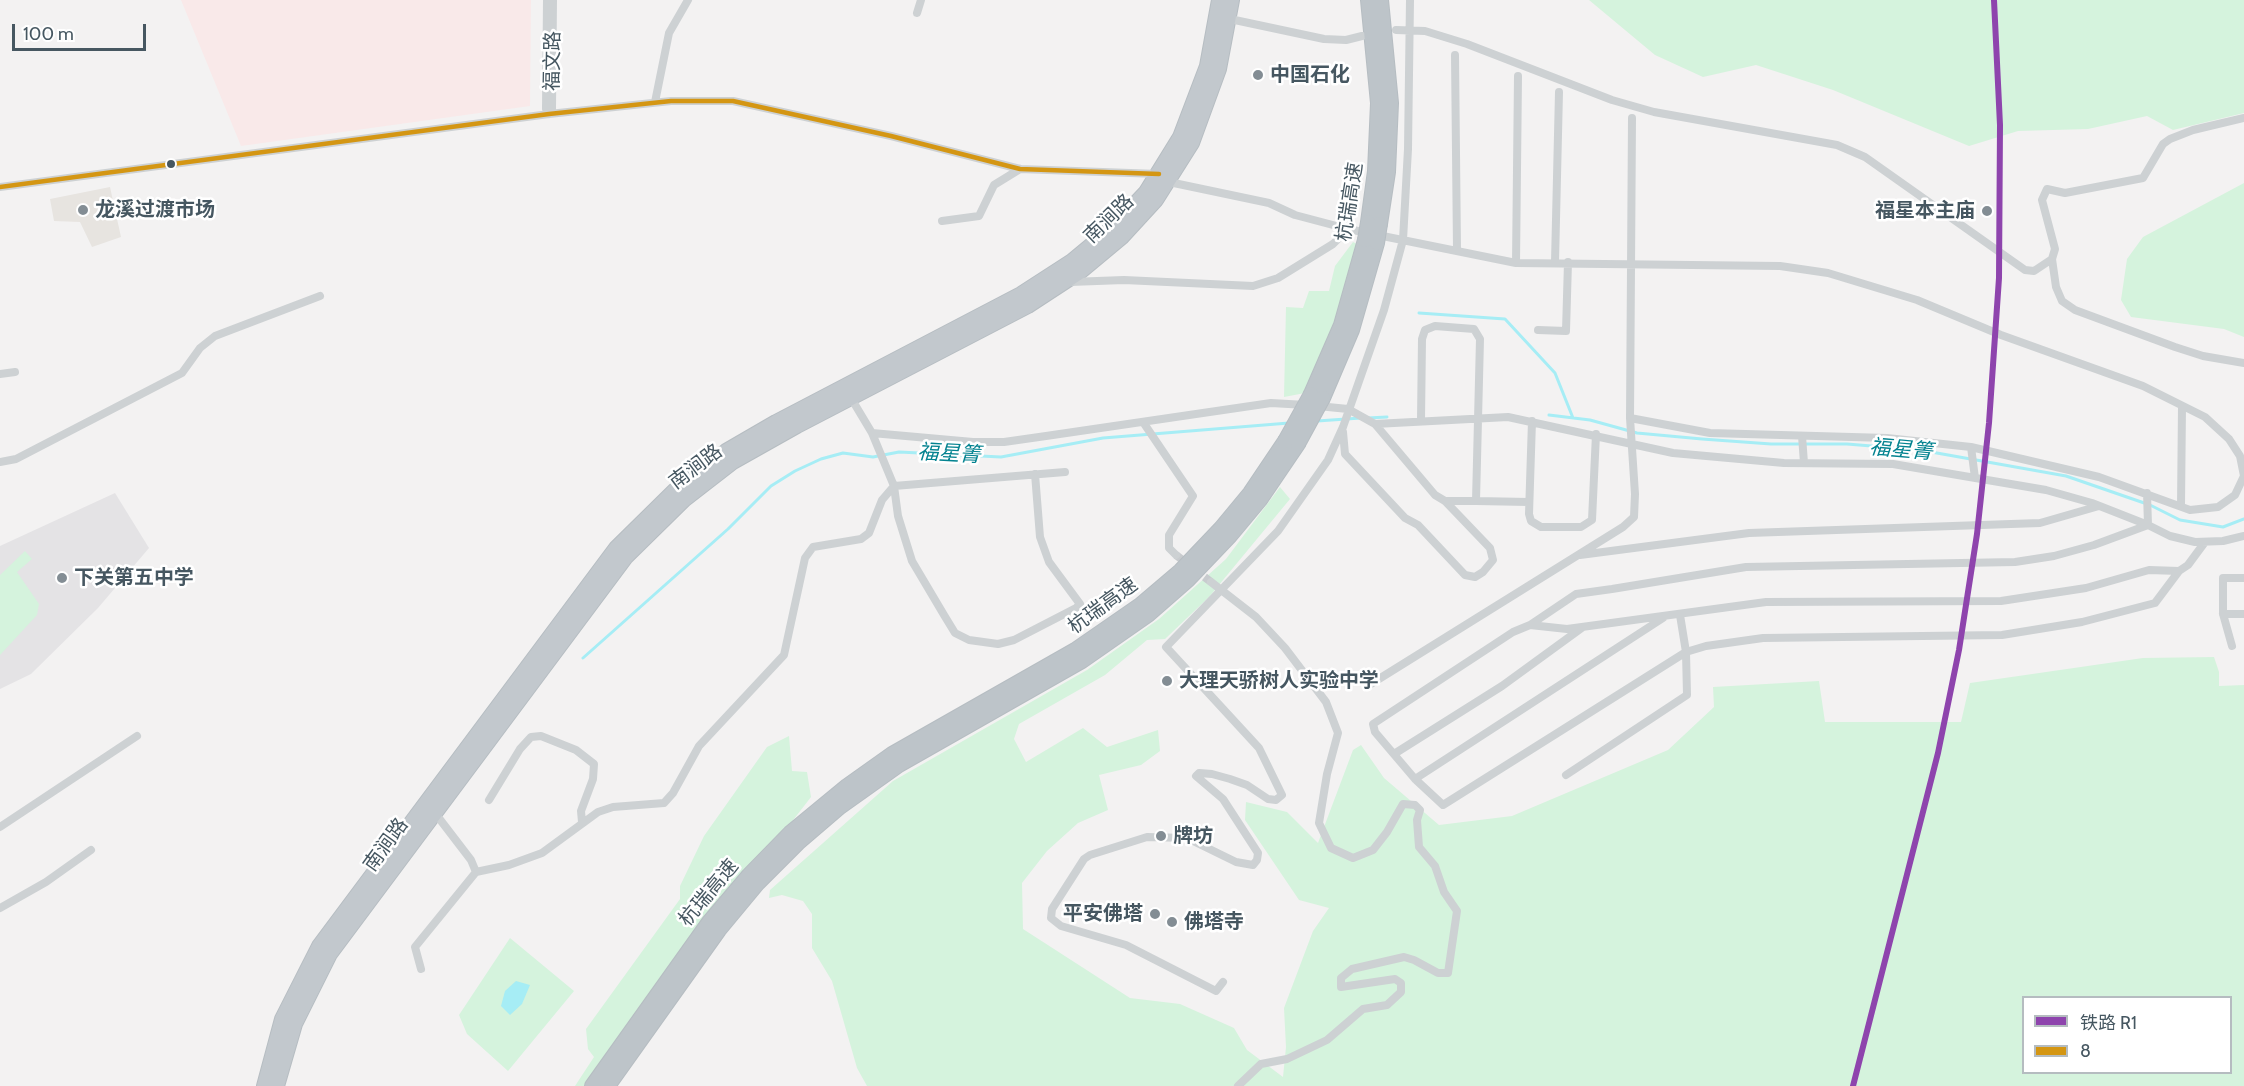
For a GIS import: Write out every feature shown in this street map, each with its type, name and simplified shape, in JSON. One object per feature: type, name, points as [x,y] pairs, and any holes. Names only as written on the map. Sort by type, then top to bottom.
[{"type":"highway","name":"南涧路","points":[[277,1086],[295,1024],[319,972],[605,583],[670,512],[734,462],[848,392],[1048,278],[1113,227],[1164,178],[1196,99],[1210,50],[1219,0]]},
{"type":"highway","name":"南涧路","points":[[264,1086],[282,1019],[319,946],[609,557],[661,502],[707,464],[762,429],[848,392],[997,322],[1065,282],[1122,237],[1192,143],[1209,103],[1230,19],[1232,0]]},
{"type":"highway","name":"杭瑞高速","points":[[1368,0],[1378,103],[1374,223]]},
{"type":"highway","name":"杭瑞高速","points":[[608,1086],[719,930],[758,883],[798,843],[840,807],[899,765],[1075,665],[1148,615],[1195,573],[1245,519],[1317,396],[1371,242],[1388,172],[1391,103],[1381,0]]},
{"type":"highway","name":"杭瑞高速","points":[[592,1086],[709,922],[789,833],[839,791],[892,754],[1076,650],[1140,606],[1180,571],[1221,528],[1292,442]]},
{"type":"street","name":"福文路","points":[[547,0],[546,109],[549,114],[552,109],[553,0]]},
{"type":"street","points":[[655,102],[669,33],[688,0]]},
{"type":"street","points":[[917,13],[921,0]]},
{"type":"street","points":[[1223,982],[1216,992],[1126,945],[1061,926],[1051,918],[1052,909],[1084,859],[1147,837],[1187,838],[1236,862],[1252,865],[1257,860],[1258,853],[1223,799],[1196,776],[1199,773],[1212,774],[1230,779],[1247,785],[1268,799],[1276,800],[1282,795],[1279,786],[1259,748],[1166,647],[1222,592],[1278,531],[1328,460],[1343,427],[1384,310],[1403,240],[1411,29],[1410,0]]},
{"type":"street","points":[[1230,19],[1324,39],[1346,40],[1362,36]]},
{"type":"street","points":[[1396,30],[1411,29],[1467,44],[1612,100],[1654,112],[1837,145],[1865,157],[2025,270],[2034,270],[2052,259]]},
{"type":"street","points":[[1455,55],[1457,250]]},
{"type":"street","points":[[1516,263],[1518,76]]},
{"type":"street","points":[[1554,262],[1559,92]]},
{"type":"street","points":[[0,187],[549,114],[655,102],[733,101],[891,136],[1020,169],[1164,178],[1269,203],[1295,214],[1348,229],[1516,263],[1780,266],[1828,273],[1917,300],[2001,335],[2101,369],[2205,417],[2229,439],[2240,456],[2244,476],[2235,495],[2218,507],[2190,510],[2099,477],[1973,450],[1887,438],[1710,433],[1630,421]]},
{"type":"street","points":[[1366,687],[1577,556],[1634,517],[1630,421],[1629,264],[1632,118]]},
{"type":"street","points":[[2244,118],[2193,130],[2170,139],[2163,144],[2143,178],[2065,193],[2047,189],[2043,193],[2042,200],[2055,249],[2052,259],[2056,287],[2062,301],[2075,310],[2175,347],[2203,356],[2244,363]]},
{"type":"street","points":[[942,221],[979,216],[994,184],[1020,169]]},
{"type":"street","points":[[1065,282],[1124,280],[1253,286],[1278,278],[1333,244],[1348,229]]},
{"type":"street","points":[[1538,330],[1566,331],[1568,262]]},
{"type":"street","points":[[0,462],[16,459],[182,373],[200,348],[215,336],[320,296]]},
{"type":"street","points":[[1420,420],[1422,339],[1425,330],[1435,326],[1469,327],[1479,335],[1476,501]]},
{"type":"street","points":[[0,374],[15,372]]},
{"type":"street","points":[[848,392],[885,461],[894,486],[898,516],[912,561],[956,633],[969,640],[998,644],[1014,640],[1080,604],[1049,562],[1040,537],[1035,474]]},
{"type":"street","points":[[872,433],[938,440],[1004,442],[1146,425],[1271,403],[1347,411],[1375,424],[1435,495],[1445,501],[1493,554],[1491,563],[1475,577],[1465,574],[1418,525],[1405,518],[1346,454],[1343,427]]},
{"type":"street","points":[[2181,506],[2182,406]]},
{"type":"street","points":[[1375,424],[1508,417],[1632,440],[1673,453],[1804,463],[1893,464],[2046,490],[2099,506],[2170,536],[2205,542],[2244,536]]},
{"type":"street","points":[[1532,421],[1529,502],[1530,518],[1538,526],[1578,527],[1589,523],[1594,515],[1596,434]]},
{"type":"street","points":[[1146,425],[1193,496],[1169,536],[1169,549],[1176,555]]},
{"type":"street","points":[[1803,437],[1804,463]]},
{"type":"street","points":[[1973,450],[1975,478]]},
{"type":"street","points":[[421,969],[415,947],[476,872],[509,865],[542,853],[582,822],[613,807],[664,803],[673,793],[699,746],[784,655],[805,558],[813,547],[861,539],[869,533],[882,500],[894,486],[1065,472]]},
{"type":"street","points":[[2148,495],[2148,525]]},
{"type":"street","points":[[1445,501],[1529,502]]},
{"type":"street","points":[[1577,556],[1749,533],[2040,523],[2099,506]]},
{"type":"street","points":[[2148,525],[2094,545],[2054,556],[2015,562],[1746,567],[1576,594],[1530,625],[1513,632],[1373,724],[1375,732],[1415,779],[1443,805],[1686,652],[1706,646],[1763,638],[2001,635],[2071,624],[2155,603],[2205,542]]},
{"type":"street","points":[[1530,625],[1567,629],[1766,602],[2001,601],[2086,588],[2149,570],[2179,571]]},
{"type":"street","points":[[2232,646],[2223,614],[2223,578],[2244,578]]},
{"type":"street","points":[[1211,582],[1256,617],[1285,648],[1326,702],[1338,733],[1319,823],[1331,848],[1353,858],[1373,850],[1388,832],[1403,804],[1415,805],[1420,810],[1417,820],[1419,847],[1435,866],[1444,892],[1457,911],[1448,973],[1438,973],[1404,957],[1352,969],[1341,978],[1341,987],[1395,979],[1401,983],[1401,992],[1387,1005],[1363,1009],[1327,1040],[1287,1059],[1261,1064],[1238,1086]]},
{"type":"street","points":[[2223,614],[2244,614]]},
{"type":"street","points":[[1566,775],[1687,695],[1686,652],[1680,615]]},
{"type":"street","points":[[1415,779],[1665,617]]},
{"type":"street","points":[[1394,754],[1502,686],[1585,627]]},
{"type":"street","points":[[0,826],[137,736]]},
{"type":"street","points":[[489,800],[520,750],[531,737],[541,736],[576,750],[594,764],[593,778],[581,811],[582,822]]},
{"type":"street","points":[[435,813],[471,860],[476,872]]},
{"type":"street","points":[[0,908],[46,882],[91,850]]},
{"type":"shaded area","points":[[181,0],[531,0],[530,106],[241,146]]},
{"type":"shaded area","name":"龙溪过渡市场","points":[[110,187],[121,237],[92,247],[80,222],[54,221],[50,199]]},
{"type":"shaded area","name":"下关第五中学","points":[[115,493],[149,548],[98,608],[31,674],[0,689],[0,546]]},
{"type":"green space","points":[[1589,0],[2244,0],[2244,113],[2173,130],[2147,116],[2088,129],[2018,131],[1969,146],[1833,90],[1756,65],[1703,77],[1655,55]]},
{"type":"green space","points":[[2244,183],[2244,337],[2224,329],[2131,317],[2121,300],[2127,259],[2143,237]]},
{"type":"green space","points":[[1353,242],[1357,244],[1344,294],[1323,354],[1305,393],[1284,397],[1286,307],[1303,308],[1309,291],[1329,291],[1335,266]]},
{"type":"green space","points":[[1280,487],[1290,499],[1209,597],[1165,639],[1147,640],[1105,675],[1019,724],[1014,739],[1026,762],[1083,728],[1107,747],[1158,730],[1160,751],[1141,765],[1099,775],[1108,810],[1078,823],[1047,851],[1022,883],[1023,929],[1130,998],[1180,1004],[1234,1028],[1247,1050],[1283,1077],[1286,1047],[1284,1008],[1313,931],[1329,908],[1299,900],[1245,820],[1246,802],[1287,812],[1318,843],[1353,750],[1361,745],[1384,778],[1439,825],[1512,816],[1668,750],[1714,707],[1713,687],[1819,681],[1825,722],[1961,722],[1970,683],[2143,658],[2214,657],[2219,672],[2219,686],[2244,685],[2244,1086],[867,1086],[857,1068],[832,981],[812,948],[812,914],[803,901],[782,895],[769,898],[770,890],[893,781],[1087,670],[1159,619],[1226,559]]},
{"type":"green space","points":[[25,551],[32,559],[17,572],[39,604],[37,615],[0,655],[0,575]]},
{"type":"green space","points":[[789,736],[792,771],[807,772],[811,797],[587,1086],[575,1086],[594,1057],[588,1049],[586,1029],[680,899],[680,886],[704,836],[767,747]]},
{"type":"green space","points":[[510,938],[574,991],[508,1071],[467,1034],[459,1015]]},
{"type":"water","points":[[516,981],[530,985],[522,1004],[510,1015],[501,1006],[505,991]]},
{"type":"waterway","points":[[1419,313],[1505,319],[1555,373],[1573,418]]},
{"type":"waterway","name":"福星箐","points":[[1549,415],[1590,420],[1637,433],[1771,444],[1847,444],[1920,450],[2066,476],[2150,505],[2180,520],[2223,527],[2244,519]]},
{"type":"waterway","name":"福星箐","points":[[1368,418],[1387,417]]},
{"type":"waterway","name":"福星箐","points":[[1317,421],[1361,418]]},
{"type":"waterway","name":"福星箐","points":[[583,658],[728,529],[771,486],[821,459],[843,453],[873,457],[899,452],[1001,457],[1103,438],[1289,423]]},
{"type":"tunnel","points":[[1176,555],[1211,582]]},
{"type":"rail line","name":"R1","points":[[1853,1086],[1938,753],[1959,650],[1977,534],[1989,423],[1999,278],[2000,125],[1994,0]]},
{"type":"transit line","name":"8","points":[[0,187],[549,114],[671,101],[733,101],[891,136],[1020,169],[1159,174]]},
{"type":"place","name":"中国石化","points":[[1258,75]]},
{"type":"place","name":"龙溪过渡市场","points":[[83,210]]},
{"type":"place","name":"福星本主庙","points":[[1987,211]]},
{"type":"place","name":"下关第五中学","points":[[62,578]]},
{"type":"place","name":"大理天骄树人实验中学","points":[[1167,681]]},
{"type":"place","name":"牌坊","points":[[1161,836]]},
{"type":"place","name":"平安佛塔","points":[[1155,914]]},
{"type":"place","name":"佛塔寺","points":[[1172,922]]}]
